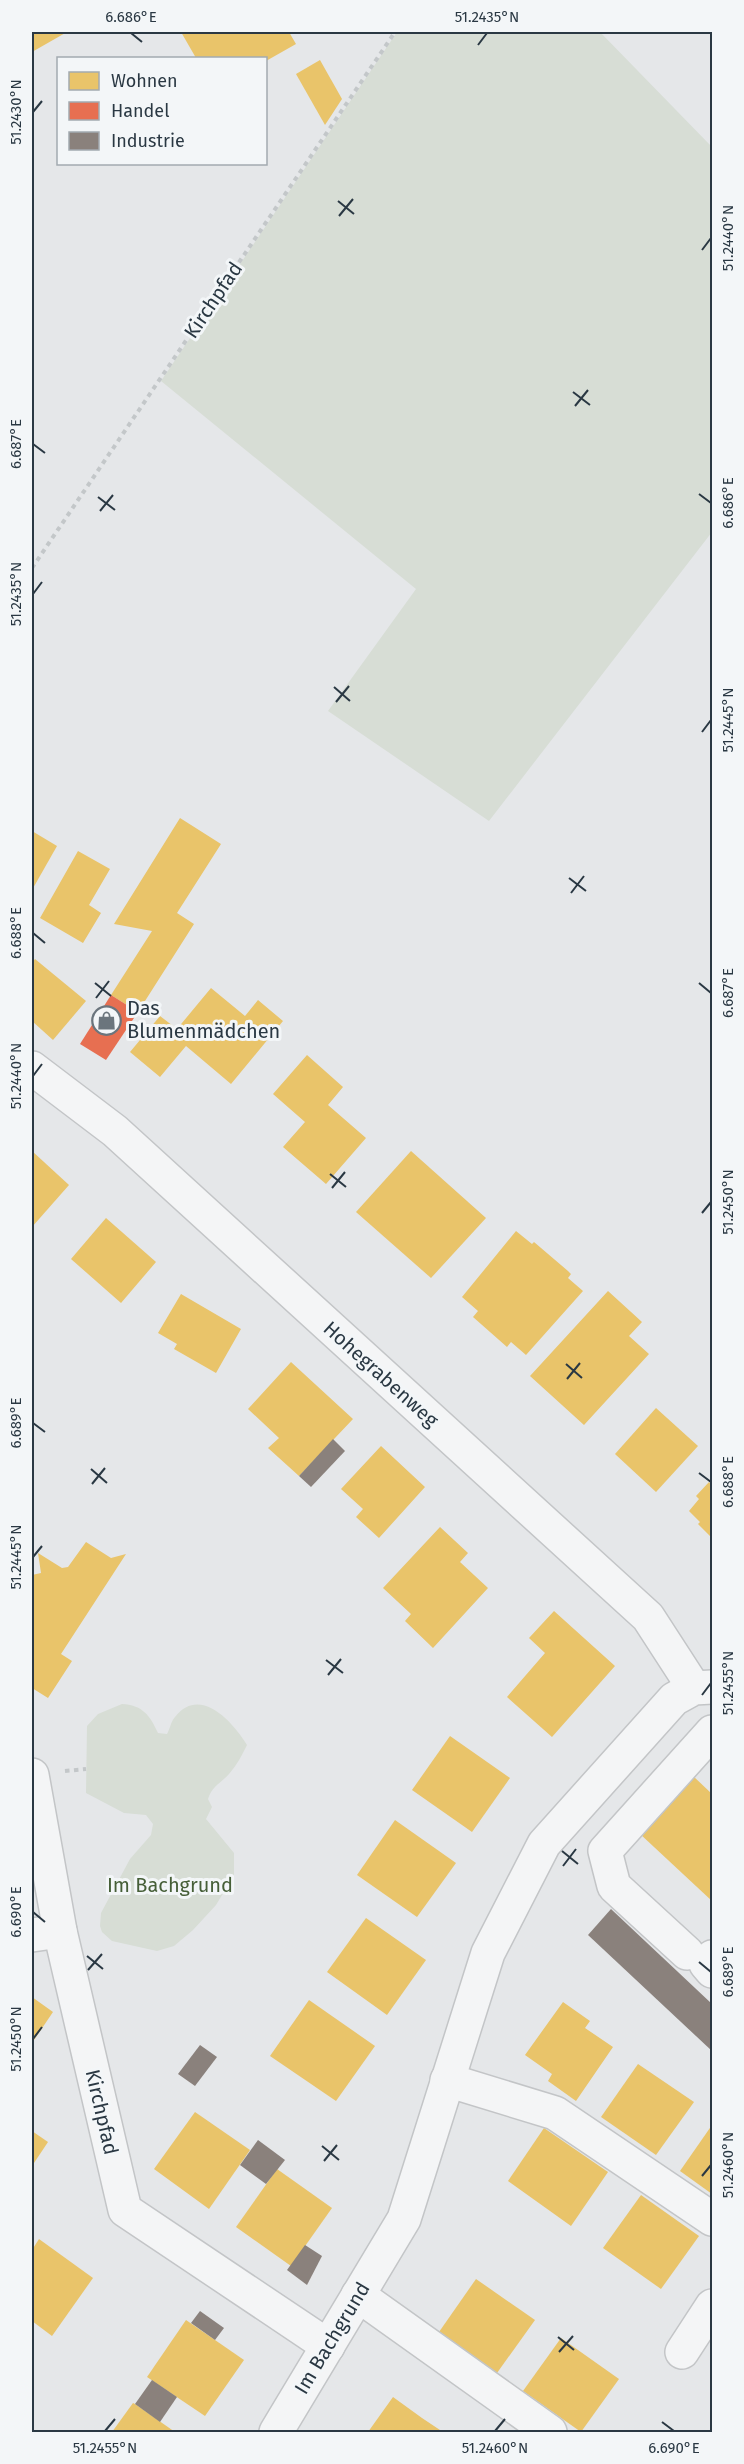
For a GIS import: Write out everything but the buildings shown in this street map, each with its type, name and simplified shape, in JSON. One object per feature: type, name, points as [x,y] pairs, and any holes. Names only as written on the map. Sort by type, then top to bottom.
[{"type":"street","name":"Hohegrabenweg","points":[[32,1068],[115,1131],[648,1617],[703,1688]]},
{"type":"street","name":"Im Bachgrund","points":[[276,2433],[404,2219],[488,1953],[544,1844],[675,1699],[703,1688]]},
{"type":"street","points":[[704,1960],[614,1886],[605,1851],[712,1732]]},
{"type":"street","name":"Kirchpfad","points":[[32,1775],[46,1933],[125,2210],[328,2346]]},
{"type":"street","points":[[447,2080],[555,2113],[712,2219]]},
{"type":"street","points":[[358,2295],[550,2433]]},
{"type":"street","points":[[682,2352],[712,2306]]},
{"type":"path","name":"Kirchpfad","points":[[32,568],[395,32]]},
{"type":"green space","points":[[397,32],[600,32],[712,147],[712,532],[489,821],[328,711],[416,589],[161,381]]},
{"type":"green space","name":"Im Bachgrund","points":[[122,1704],[140,1709],[152,1721],[158,1733],[167,1734],[174,1719],[185,1708],[195,1705],[205,1706],[225,1718],[247,1745],[234,1767],[210,1795],[208,1799],[212,1807],[206,1819],[234,1853],[234,1875],[216,1905],[193,1930],[174,1946],[157,1951],[112,1941],[102,1932],[100,1926],[101,1913],[130,1859],[151,1835],[153,1824],[146,1815],[124,1813],[86,1793],[87,1726],[98,1714]]},
{"type":"place","name":"Das Blumenmädchen","points":[[106,1020]]}]
